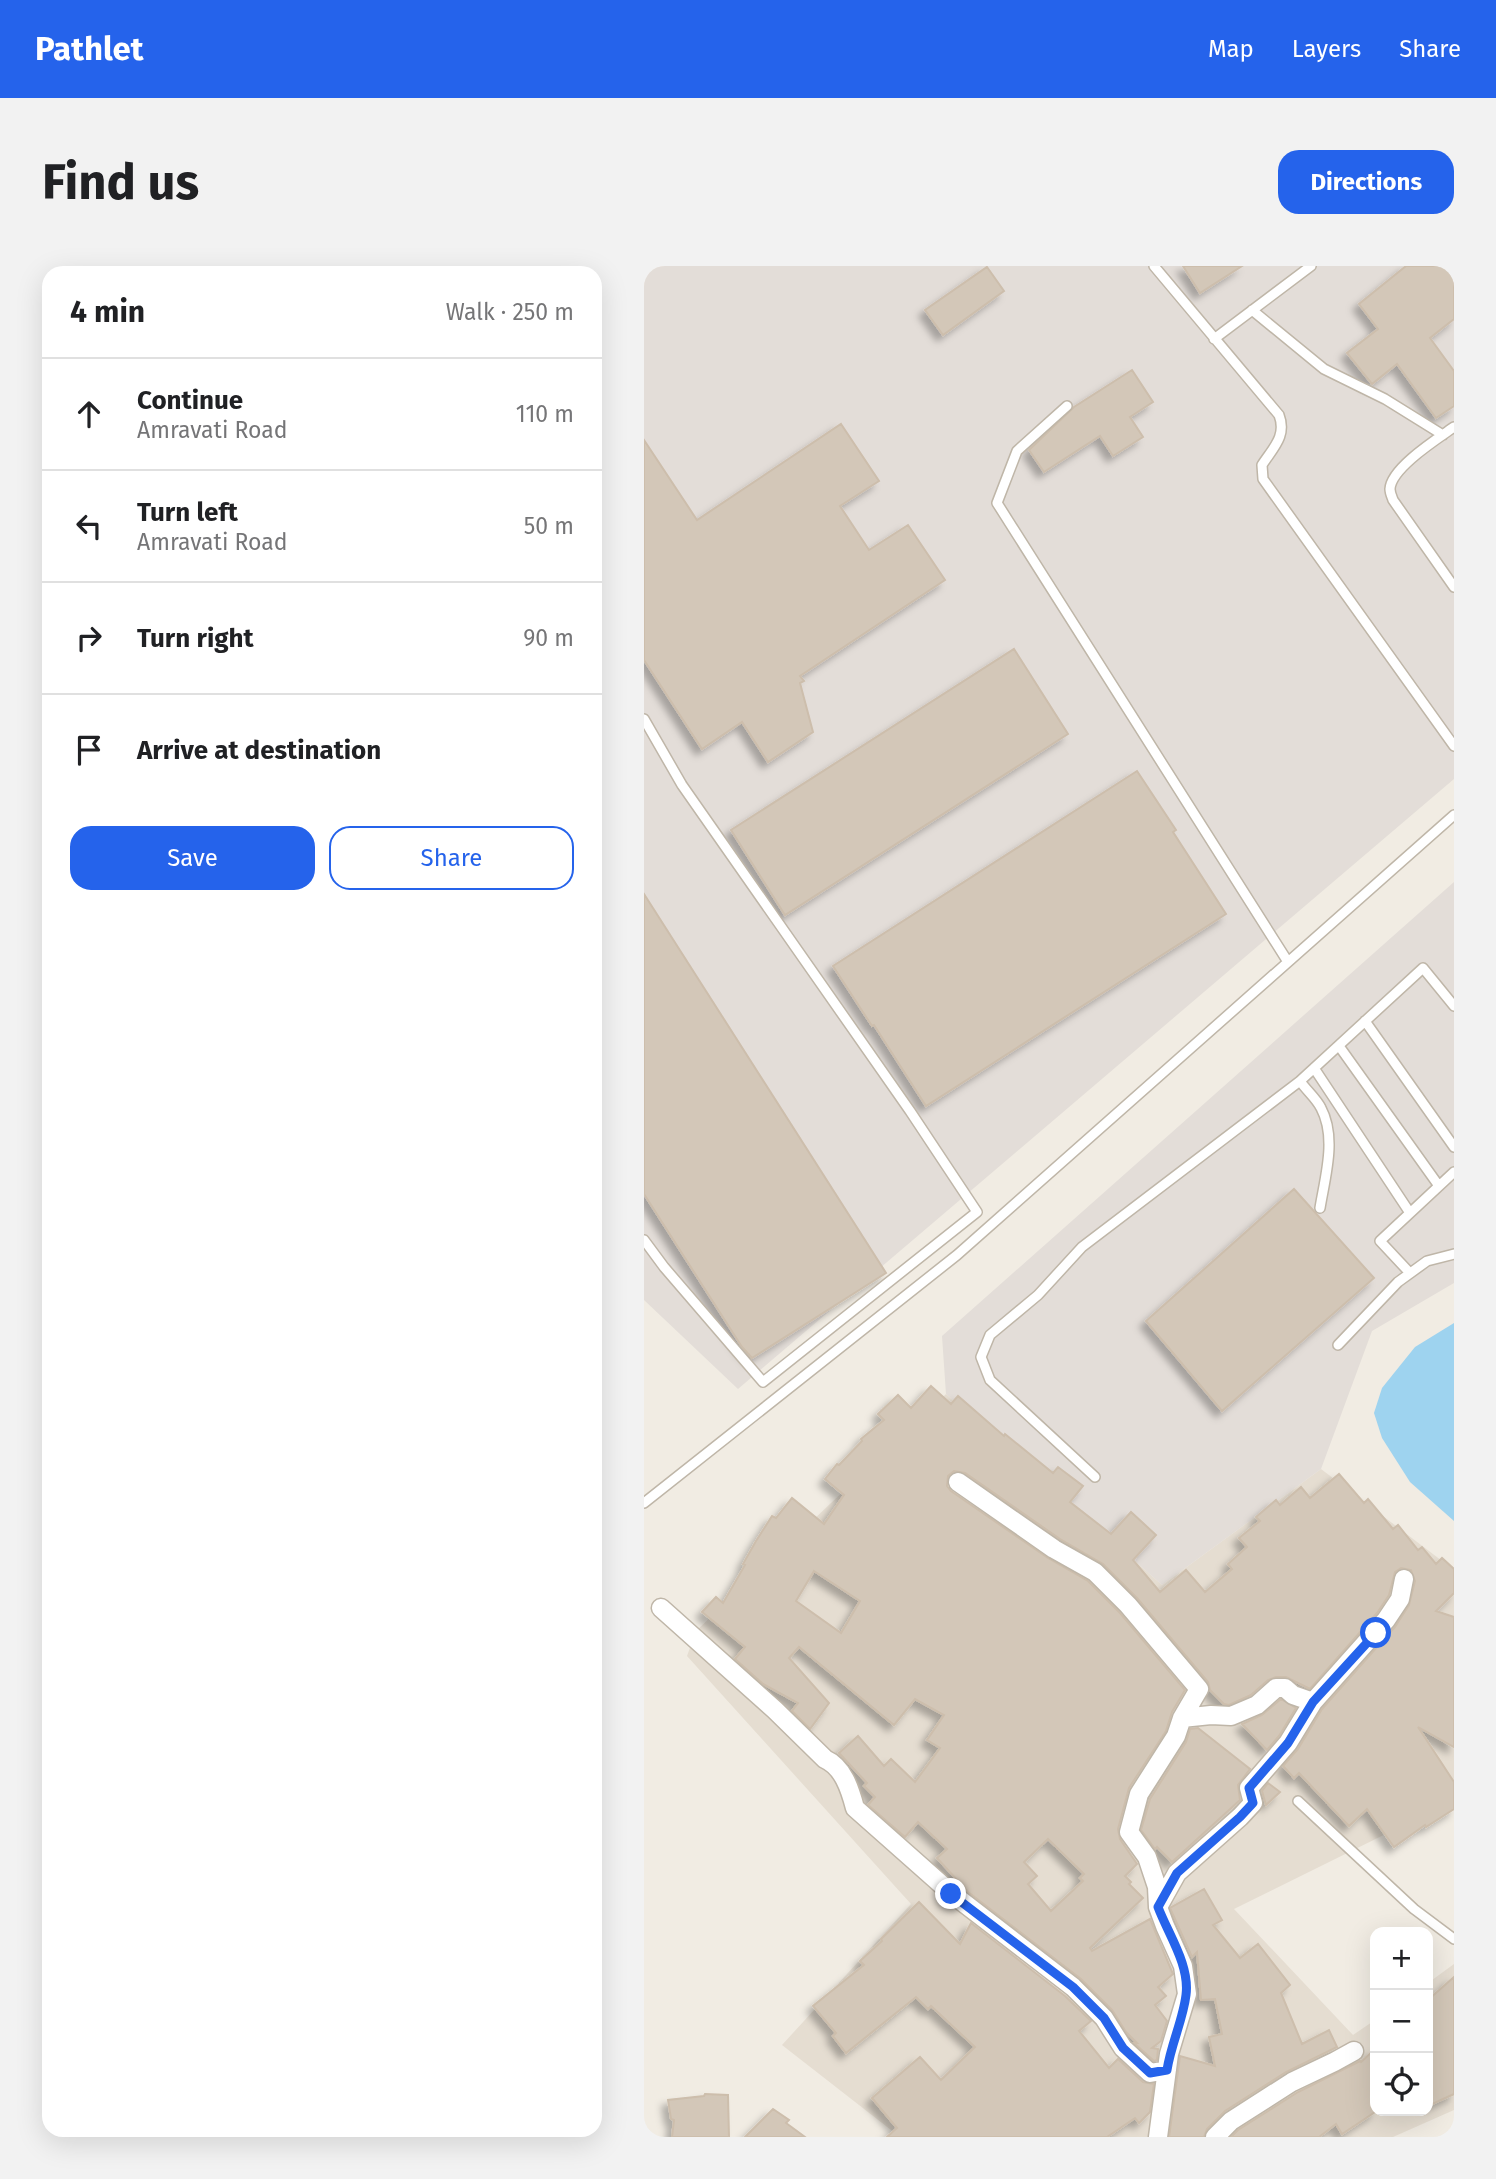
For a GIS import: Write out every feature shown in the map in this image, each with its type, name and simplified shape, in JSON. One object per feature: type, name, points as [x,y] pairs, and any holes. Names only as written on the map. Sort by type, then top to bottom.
[{"type":"street","points":[[958,1482],[1054,1549],[1095,1572],[1128,1605],[1199,1689],[1175,1736],[1139,1794],[1129,1832],[1147,1857],[1157,1887],[1158,1907],[1183,1966],[1186,1994],[1169,2054],[1158,2137]]},
{"type":"street","points":[[1158,1907],[1177,1873],[1253,1803],[1249,1788],[1288,1743],[1313,1702],[1387,1620],[1400,1599],[1404,1579]]},
{"type":"street","points":[[661,1608],[775,1710],[825,1759],[834,1763],[849,1787],[855,1808],[951,1894],[1073,1987],[1104,2018],[1123,2048],[1150,2073],[1167,2070]]},
{"type":"street","points":[[1182,1718],[1231,1716],[1257,1705],[1276,1688],[1285,1688],[1293,1695],[1313,1702]]},
{"type":"street","points":[[1215,2137],[1231,2120],[1292,2082],[1354,2050]]},
{"type":"lane","points":[[1154,266],[1279,415],[1280,440],[1262,465],[1263,479],[1454,746]]},
{"type":"lane","points":[[1214,339],[1311,266]]},
{"type":"lane","points":[[1252,310],[1324,369],[1385,399],[1443,435]]},
{"type":"lane","points":[[1067,406],[1017,451],[997,503],[1288,962]]},
{"type":"lane","points":[[1454,427],[1402,467],[1390,490],[1393,500],[1454,587]]},
{"type":"lane","points":[[644,719],[682,785],[910,1111],[977,1213],[763,1382],[644,1240]]},
{"type":"lane","points":[[644,1503],[957,1255],[1454,815]]},
{"type":"lane","points":[[1095,1477],[990,1380],[981,1357],[990,1335],[1038,1294],[1082,1247],[1300,1081],[1423,968],[1454,1006]]},
{"type":"lane","points":[[1366,1021],[1454,1147]]},
{"type":"lane","points":[[1339,1045],[1439,1186]]},
{"type":"lane","points":[[1314,1068],[1410,1213]]},
{"type":"lane","points":[[1300,1081],[1321,1108],[1329,1135],[1320,1208]]},
{"type":"lane","points":[[1410,1273],[1380,1241],[1454,1172]]},
{"type":"lane","points":[[1338,1345],[1398,1282],[1427,1262],[1454,1254]]},
{"type":"lane","points":[[1298,1801],[1414,1909],[1454,1939]]},
{"type":"shaded area","points":[[644,266],[1454,266],[1454,779],[738,1389],[644,1300]]},
{"type":"shaded area","points":[[1454,882],[1454,1283],[1372,1331],[1321,1469],[1162,1585],[946,1394],[942,1336]]},
{"type":"shaded area","points":[[946,1394],[1162,1585],[1321,1469],[1454,1570],[1454,1782],[1414,1820],[1234,1909],[1353,2035],[1370,2023],[1370,2116],[1433,2116],[1433,1979],[1454,1964],[1454,2110],[1393,2137],[900,2137],[782,2045],[911,1904],[687,1656],[696,1631]]},
{"type":"water","points":[[1454,1323],[1454,1521],[1410,1482],[1382,1438],[1374,1413],[1382,1388],[1415,1347]]},
{"type":"building","points":[[1183,266],[1242,266],[1200,293]]},
{"type":"building","points":[[1406,266],[1454,266],[1454,319],[1430,338],[1454,371],[1454,406],[1436,418],[1397,364],[1372,384],[1347,353],[1378,329],[1359,304]]},
{"type":"building","points":[[987,267],[1004,291],[943,335],[925,310]]},
{"type":"building","points":[[1132,370],[1153,402],[1130,417],[1143,437],[1113,456],[1100,436],[1044,472],[1029,450],[1074,407]]},
{"type":"building","points":[[841,424],[879,481],[840,506],[869,550],[908,525],[945,580],[800,676],[804,681],[800,683],[813,732],[768,762],[742,722],[702,749],[644,660],[644,440],[697,520]]},
{"type":"building","points":[[1014,649],[1068,734],[785,915],[731,830]]},
{"type":"building","points":[[1137,771],[1226,914],[926,1106],[833,966]]},
{"type":"building","points":[[644,894],[886,1273],[752,1358],[742,1347],[644,1194]]},
{"type":"building","points":[[1294,1189],[1374,1278],[1222,1411],[1146,1321]]},
{"type":"building","points":[[931,1386],[951,1404],[958,1396],[1004,1436],[1005,1434],[1053,1473],[1058,1467],[1083,1486],[1070,1502],[1111,1534],[1131,1512],[1156,1535],[1133,1560],[1160,1592],[1186,1570],[1205,1592],[1232,1569],[1228,1564],[1247,1547],[1239,1538],[1260,1521],[1256,1517],[1276,1500],[1280,1505],[1301,1487],[1310,1498],[1339,1474],[1364,1503],[1368,1499],[1393,1529],[1398,1525],[1418,1550],[1422,1547],[1436,1564],[1442,1558],[1454,1569],[1454,1593],[1436,1611],[1454,1617],[1454,1747],[1418,1727],[1454,1782],[1454,1809],[1394,1847],[1367,1809],[1349,1826],[1299,1773],[1294,1778],[1283,1766],[1298,1749],[1322,1709],[1395,1627],[1409,1605],[1415,1581],[1411,1570],[1401,1568],[1395,1572],[1389,1595],[1377,1613],[1310,1689],[1286,1677],[1276,1677],[1268,1680],[1251,1695],[1229,1705],[1224,1704],[1137,1598],[1103,1564],[1060,1539],[965,1473],[954,1471],[948,1476],[947,1486],[951,1491],[1048,1558],[1088,1581],[1120,1613],[1185,1690],[1172,1712],[1166,1731],[1129,1788],[1118,1829],[1120,1839],[1137,1864],[1125,1876],[1143,1898],[1090,1948],[1092,1951],[1150,1919],[1173,1974],[1158,1987],[1166,1996],[1155,2005],[1167,2021],[1161,2041],[1152,2048],[1158,2049],[1157,2060],[1154,2061],[1134,2043],[1137,2043],[1126,2032],[1112,2010],[1081,1979],[968,1892],[937,1858],[947,1849],[918,1822],[905,1837],[868,1805],[875,1797],[864,1786],[867,1783],[839,1753],[858,1736],[884,1766],[891,1759],[915,1782],[940,1748],[927,1740],[944,1715],[915,1699],[894,1725],[799,1647],[789,1658],[829,1703],[810,1729],[792,1711],[798,1703],[763,1684],[735,1659],[745,1647],[702,1612],[716,1597],[723,1603],[772,1516],[776,1518],[792,1498],[824,1524],[844,1495],[825,1479],[861,1439],[884,1420],[878,1414],[898,1395],[911,1408]],"holes":[[[814,1571],[860,1601],[841,1633],[796,1601]],[[1048,1839],[1084,1874],[1080,1878],[1083,1881],[1051,1911],[1028,1884],[1037,1876],[1024,1862]]]},
{"type":"building","points":[[1281,1699],[1296,1708],[1267,1750],[1242,1724],[1262,1715]]},
{"type":"building","points":[[1198,1728],[1250,1769],[1238,1785],[1240,1800],[1172,1862],[1157,1847],[1155,1849],[1141,1830],[1150,1799],[1186,1742],[1190,1729]]},
{"type":"building","points":[[1268,1783],[1280,1792],[1266,1805],[1262,1791]]},
{"type":"building","points":[[1204,1889],[1222,1920],[1213,1925],[1240,1958],[1258,1944],[1290,1985],[1281,1993],[1302,2044],[1329,2030],[1337,2047],[1286,2072],[1225,2111],[1207,2129],[1204,2137],[1169,2137],[1180,2056],[1215,2066],[1209,2037],[1222,2034],[1215,1999],[1201,2000],[1197,1952],[1192,1957],[1170,1908]]},
{"type":"building","points":[[919,1902],[960,1944],[971,1923],[1065,1996],[1091,2021],[1079,2031],[1109,2068],[1118,2059],[1143,2082],[1154,2084],[1150,2112],[1139,2123],[1135,2118],[1107,2137],[887,2137],[897,2128],[872,2098],[920,2057],[941,2080],[975,2047],[931,2006],[928,2009],[916,1997],[846,2053],[833,2036],[836,2033],[813,2006],[864,1965],[860,1961]]},
{"type":"building","points":[[1454,1977],[1454,2094],[1433,2104],[1433,2053],[1433,1996]]},
{"type":"building","points":[[1370,2054],[1370,2115],[1342,2134],[1336,2124],[1319,2137],[1231,2137],[1298,2092],[1361,2062]]},
{"type":"building","points":[[705,2094],[728,2095],[729,2137],[672,2137],[674,2120],[671,2119],[668,2100]]},
{"type":"building","points":[[773,2109],[789,2120],[786,2123],[805,2137],[745,2137]]},
{"type":"route","points":[[951,1894],[1073,1987],[1104,2018],[1123,2048],[1150,2073],[1167,2070],[1186,1994],[1183,1966],[1158,1907],[1177,1873],[1253,1803],[1249,1788],[1288,1743],[1313,1702],[1376,1633]]}]
